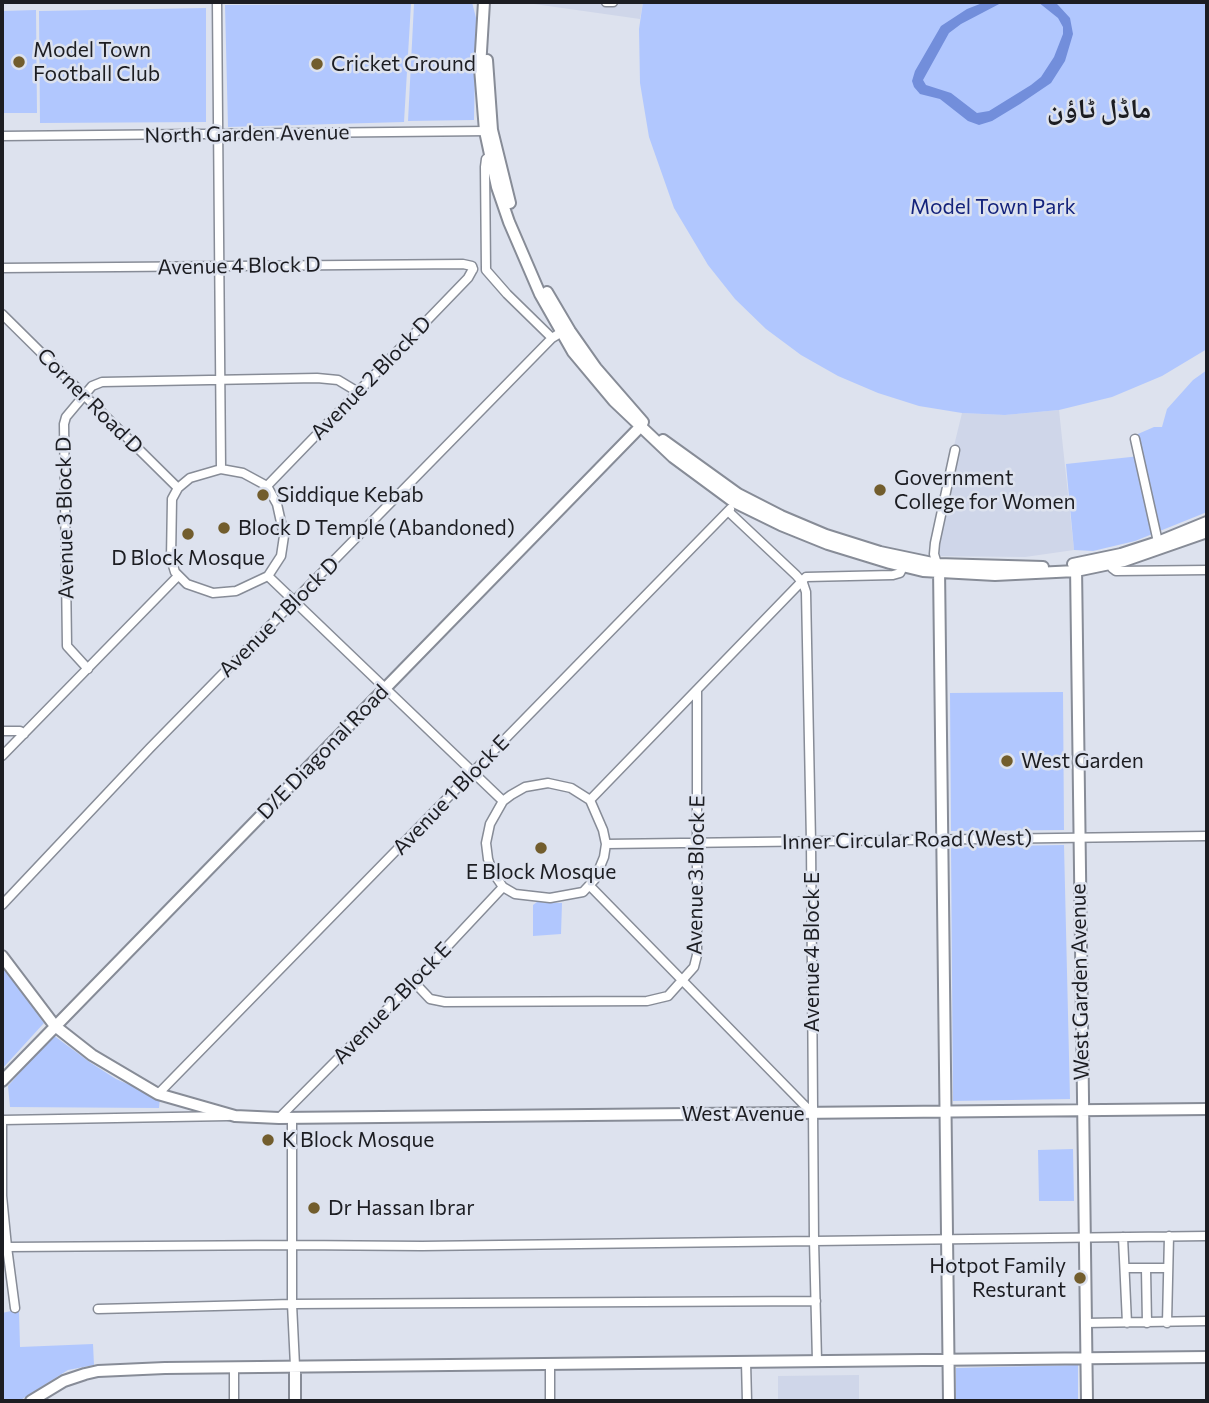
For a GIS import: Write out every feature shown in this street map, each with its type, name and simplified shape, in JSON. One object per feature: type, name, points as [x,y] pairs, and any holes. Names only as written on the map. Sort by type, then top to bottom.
[{"type":"street","points":[[217,2],[221,469]]},
{"type":"street","points":[[484,2],[480,68],[489,131],[515,220],[546,291],[560,333]]},
{"type":"street","points":[[491,2],[487,66],[490,156],[509,222],[560,333]]},
{"type":"street","points":[[606,2],[613,2]]},
{"type":"street","name":"North Garden Avenue","points":[[2,136],[489,131]]},
{"type":"street","points":[[490,156],[486,159],[485,167],[485,267],[492,278],[560,333],[596,368],[642,425],[733,502],[802,581]]},
{"type":"street","name":"Avenue 4 Block D","points":[[2,268],[463,264],[473,269],[485,267]]},
{"type":"street","name":"Avenue 2 Block D","points":[[267,485],[468,278],[473,269]]},
{"type":"street","name":"Corner Road D","points":[[2,314],[178,488]]},
{"type":"street","name":"Avenue 1 Block D","points":[[2,905],[150,748],[560,333]]},
{"type":"street","name":"Avenue 3 Block D","points":[[88,669],[67,646],[64,424],[66,417],[84,396],[102,382],[220,379],[328,379],[345,383],[358,392]]},
{"type":"street","name":"D/E Diagonal Road","points":[[2,1081],[642,425]]},
{"type":"street","points":[[1135,439],[1158,542]]},
{"type":"street","points":[[948,1401],[939,568],[934,554],[955,450]]},
{"type":"street","points":[[221,469],[243,473],[267,485],[277,504],[284,537],[281,556],[268,576],[236,591],[213,593],[194,587],[177,577],[171,559],[172,499],[178,488],[190,478],[221,469]]},
{"type":"street","points":[[733,502],[807,536],[903,567],[939,568],[995,575],[1112,564],[1207,532]]},
{"type":"street","points":[[733,502],[781,516],[826,535],[939,568]]},
{"type":"street","name":"Avenue 1 Block E","points":[[158,1094],[474,772],[733,502]]},
{"type":"street","points":[[1076,567],[1158,542],[1207,522]]},
{"type":"street","points":[[1112,564],[1116,571],[1207,570]]},
{"type":"street","points":[[590,800],[810,575],[893,575],[900,573],[903,567]]},
{"type":"street","name":"West Garden Avenue","points":[[1076,567],[1081,1111],[1087,1401]]},
{"type":"street","points":[[268,576],[503,801]]},
{"type":"street","points":[[2,756],[177,577]]},
{"type":"street","name":"Avenue 4 Block E","points":[[802,581],[806,592],[811,842],[817,1361]]},
{"type":"street","name":"Avenue 3 Block E","points":[[414,982],[430,999],[445,1002],[647,1001],[668,996],[696,962],[697,690]]},
{"type":"street","points":[[2,731],[20,731],[24,734]]},
{"type":"street","points":[[548,783],[571,788],[590,800],[599,817],[606,844],[600,871],[590,887],[577,894],[550,898],[515,894],[503,887],[492,871],[486,842],[490,824],[503,801],[525,787],[548,783]]},
{"type":"street","name":"Inner Circular Road (West)","points":[[606,844],[1207,836]]},
{"type":"street","name":"Avenue 2 Block E","points":[[279,1118],[414,982],[503,887]]},
{"type":"street","points":[[590,887],[813,1114]]},
{"type":"street","name":"West Avenue","points":[[2,956],[55,1027],[120,1073],[158,1094],[235,1116],[292,1118],[1207,1109]]},
{"type":"street","points":[[15,1308],[7,1277],[2,1196],[2,1120],[235,1116]]},
{"type":"street","points":[[292,1118],[295,1401]]},
{"type":"street","points":[[1167,1323],[1169,1236]]},
{"type":"street","points":[[7,1247],[422,1246],[1207,1236]]},
{"type":"street","points":[[1123,1237],[1127,1323]]},
{"type":"street","points":[[1125,1268],[1168,1268]]},
{"type":"street","points":[[1146,1269],[1147,1323]]},
{"type":"street","points":[[98,1309],[292,1304],[816,1301]]},
{"type":"street","points":[[1085,1323],[1207,1321]]},
{"type":"street","points":[[31,1401],[64,1381],[98,1371],[295,1366],[1207,1357]]},
{"type":"street","points":[[747,1362],[747,1401]]},
{"type":"street","points":[[550,1364],[550,1401]]},
{"type":"street","points":[[234,1367],[234,1401]]},
{"type":"shaded area","points":[[520,2],[643,2],[640,19]]},
{"type":"shaded area","points":[[985,2],[1003,2],[949,33],[923,80],[926,85],[951,93],[977,113],[989,111],[1031,85],[1041,77],[1054,57],[1063,27],[1058,18],[1038,2],[1055,2],[1070,18],[1073,34],[1065,61],[1051,83],[992,121],[979,125],[968,121],[940,99],[920,94],[912,81],[941,26],[967,9]]},
{"type":"shaded area","points":[[1059,410],[1074,550],[1025,557],[930,556],[933,532],[962,413],[1005,415]]},
{"type":"shaded area","points":[[859,1375],[859,1401],[778,1401],[778,1376]]},
{"type":"green space","points":[[472,2],[476,18],[474,120],[408,121],[414,4]]},
{"type":"green space","name":"Model Town Park","points":[[643,2],[1207,2],[1207,349],[1162,376],[1112,397],[1059,410],[1005,415],[962,413],[919,406],[838,376],[801,355],[766,329],[735,299],[708,265],[674,208],[649,137],[640,83],[639,29]]},
{"type":"green space","name":"Cricket Ground","points":[[411,4],[404,122],[228,127],[225,5]]},
{"type":"green space","points":[[206,8],[206,122],[40,123],[39,11]]},
{"type":"green space","name":"Model Town Football Club","points":[[36,10],[37,113],[2,113],[2,11]]},
{"type":"green space","points":[[1207,370],[1207,512],[1135,541],[1093,551],[1074,550],[1066,464],[1140,456],[1131,437],[1154,427],[1162,427],[1167,409],[1193,380]]},
{"type":"green space","name":"West Garden","points":[[1063,692],[1064,830],[951,831],[950,693]]},
{"type":"green space","points":[[1064,845],[1070,1099],[953,1101],[951,847]]},
{"type":"green space","points":[[537,902],[562,903],[561,934],[533,936],[533,905]]},
{"type":"green space","points":[[2,966],[44,1023],[2,1069]]},
{"type":"green space","points":[[53,1035],[116,1079],[160,1098],[159,1108],[10,1107],[8,1086]]},
{"type":"green space","points":[[1073,1149],[1074,1201],[1039,1201],[1038,1150]]},
{"type":"green space","points":[[19,1312],[20,1347],[93,1344],[94,1365],[68,1370],[19,1401],[2,1401],[2,1313]]},
{"type":"green space","points":[[1078,1365],[1078,1401],[956,1401],[956,1368]]},
{"type":"place","name":"Model Town Football Club","points":[[19,62]]},
{"type":"place","name":"Cricket Ground","points":[[317,64]]},
{"type":"place","name":"Government College for Women","points":[[880,490]]},
{"type":"place","name":"Siddique Kebab","points":[[263,495]]},
{"type":"place","name":"Block D Temple (Abandoned)","points":[[224,528]]},
{"type":"place","name":"D Block Mosque","points":[[188,534]]},
{"type":"place","name":"West Garden","points":[[1007,761]]},
{"type":"place","name":"E Block Mosque","points":[[541,848]]},
{"type":"place","name":"K Block Mosque","points":[[268,1140]]},
{"type":"place","name":"Dr Hassan Ibrar","points":[[314,1208]]},
{"type":"place","name":"Hotpot Family Resturant","points":[[1080,1278]]},
{"type":"district","name":"ماڈل ٹاؤن","points":[[1099,109]]}]
